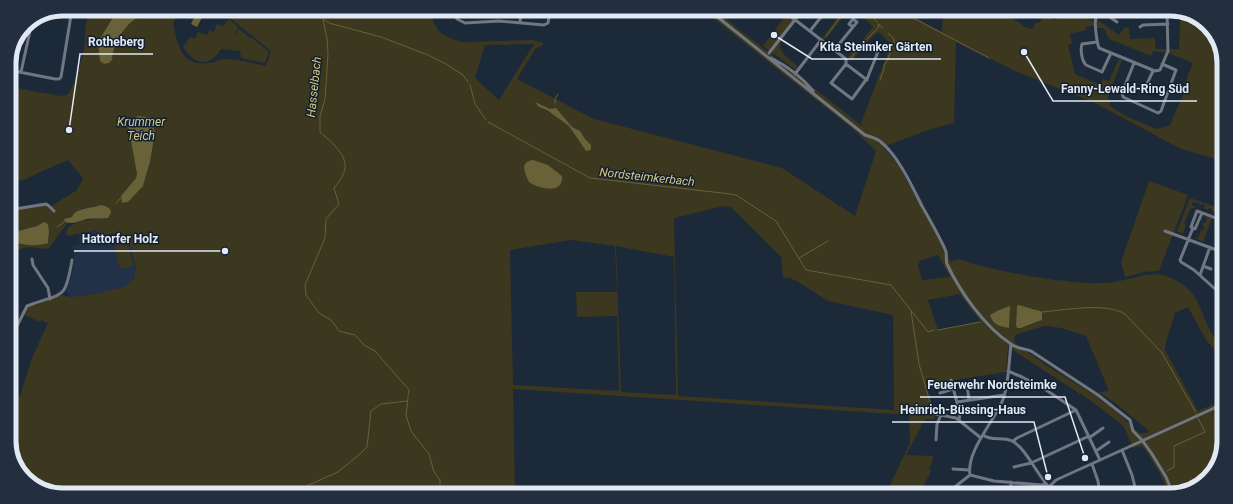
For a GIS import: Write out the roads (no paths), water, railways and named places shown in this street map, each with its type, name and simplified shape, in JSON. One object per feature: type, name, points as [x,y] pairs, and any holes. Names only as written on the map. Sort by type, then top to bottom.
[{"type":"street","points":[[16,71],[59,79],[61,77],[71,16]]},
{"type":"street","points":[[455,16],[457,20],[465,23],[499,21],[546,24],[548,23],[549,16]]},
{"type":"street","points":[[520,22],[521,16]]},
{"type":"street","points":[[716,16],[762,52],[778,61],[865,135],[879,140],[885,146],[904,172],[946,250],[947,263],[963,291],[982,317],[1011,344],[1018,348],[1030,351],[1116,408],[1130,420],[1133,431],[1142,440],[1162,470],[1171,488]]},
{"type":"street","points":[[718,16],[729,27]]},
{"type":"street","points":[[790,16],[835,49],[846,59],[846,64],[866,80]]},
{"type":"street","points":[[769,53],[798,16]]},
{"type":"street","points":[[810,31],[822,16]]},
{"type":"street","points":[[1099,16],[1096,20],[1097,42],[1099,48],[1153,71],[1158,71],[1168,51],[1167,16]]},
{"type":"street","points":[[1108,16],[1117,22]]},
{"type":"street","points":[[1140,27],[1143,25],[1168,24]]},
{"type":"street","points":[[835,49],[853,27]]},
{"type":"street","points":[[21,72],[30,30]]},
{"type":"street","points":[[794,75],[822,40]]},
{"type":"street","points":[[1097,42],[1082,44],[1081,48],[1086,66],[1102,72],[1111,53]]},
{"type":"street","points":[[846,64],[831,83],[852,99],[866,80],[878,52]]},
{"type":"street","points":[[1134,63],[1122,93],[1123,97],[1158,113],[1161,111],[1176,70],[1162,64]]},
{"type":"street","points":[[1146,86],[1153,71]]},
{"type":"street","points":[[16,209],[46,204],[54,212]]},
{"type":"street","points":[[1217,219],[1202,213],[1196,229],[1193,228],[1180,260],[1180,262],[1200,275],[1214,288],[1217,288]]},
{"type":"street","points":[[1165,231],[1216,250]]},
{"type":"street","points":[[1200,275],[1210,247]]},
{"type":"street","points":[[32,259],[33,265],[48,288],[50,299]]},
{"type":"street","points":[[16,328],[26,307],[50,299],[60,294],[66,288],[72,260]]},
{"type":"street","points":[[1203,266],[1211,269]]},
{"type":"street","points":[[970,475],[969,470],[973,456],[982,437],[996,414],[1004,395],[1011,344]]},
{"type":"street","points":[[1008,371],[1043,388],[1076,410],[1100,460]]},
{"type":"street","points":[[951,380],[960,414],[959,420]]},
{"type":"street","points":[[967,386],[969,400]]},
{"type":"street","points":[[940,393],[953,389]]},
{"type":"street","points":[[957,402],[1004,395]]},
{"type":"street","points":[[935,414],[952,417],[959,420],[982,437],[989,439],[1004,438],[1013,441],[1022,449],[1049,487],[1057,480],[1217,406]]},
{"type":"street","points":[[1013,441],[1076,410]]},
{"type":"street","points":[[936,440],[937,424],[941,415]]},
{"type":"street","points":[[1014,466],[1032,463],[1089,437],[1103,428]]},
{"type":"street","points":[[1096,452],[1109,442]]},
{"type":"street","points":[[1122,450],[1135,488]]},
{"type":"street","points":[[1092,464],[1099,488]]},
{"type":"street","points":[[953,469],[969,470]]},
{"type":"street","points":[[970,475],[994,481],[1041,485],[1046,484]]},
{"type":"street","points":[[956,488],[956,486],[970,475]]},
{"type":"street","points":[[1010,488],[1011,482]]},
{"type":"water","points":[[114,16],[139,16],[129,24],[119,36],[113,52],[112,60],[109,63],[104,64],[100,61],[98,42]]},
{"type":"water","points":[[195,16],[203,16],[197,27],[191,24]]},
{"type":"water","points":[[535,102],[550,109],[556,108],[572,127],[580,131],[591,145],[591,150],[586,151],[569,126],[547,110],[539,107]]},
{"type":"water","name":"Krummer Teich","points":[[137,116],[149,117],[152,119],[155,133],[153,145],[143,186],[128,202],[122,203],[121,196],[136,178],[137,174],[128,125]]},
{"type":"water","points":[[533,160],[548,165],[562,176],[562,182],[559,186],[550,189],[533,185],[529,182],[524,168],[526,163]]},
{"type":"water","points":[[101,205],[110,209],[111,213],[108,218],[87,219],[73,223],[65,222],[64,219],[72,217],[77,212]]},
{"type":"water","points":[[44,222],[48,224],[48,243],[28,245],[16,242],[16,231],[37,226]]},
{"type":"water","points":[[1019,305],[1042,312],[1042,320],[1021,328],[1017,328],[1017,306]]},
{"type":"water","points":[[1010,306],[1009,328],[999,326],[993,321],[990,315]]},
{"type":"waterway","name":"Nordsteimkerbach","points":[[318,16],[329,23],[381,37],[428,55],[463,75],[468,82]]},
{"type":"waterway","points":[[826,37],[841,16]]},
{"type":"waterway","points":[[910,16],[989,58]]},
{"type":"waterway","points":[[873,17],[877,22]]},
{"type":"waterway","name":"Hasselbach","points":[[323,20],[327,38],[328,54],[325,99],[320,116],[320,132],[341,153],[345,163],[345,168],[342,177],[334,188],[339,204],[326,219],[325,238],[305,285],[306,295],[319,313],[331,320],[339,331],[355,335],[364,345],[375,351],[409,390],[408,396]]},
{"type":"waterway","points":[[878,24],[883,28]]},
{"type":"waterway","points":[[867,39],[878,28],[879,24]]},
{"type":"waterway","points":[[880,80],[884,65],[894,43],[894,39],[888,33]]},
{"type":"waterway","points":[[851,58],[865,40]]},
{"type":"waterway","name":"Nordsteimkerbach","points":[[470,85],[475,104],[486,120]]},
{"type":"waterway","points":[[555,103],[555,99],[558,94]]},
{"type":"waterway","name":"Nordsteimkerbach","points":[[488,122],[590,178],[722,193]]},
{"type":"waterway","name":"Nordsteimkerbach","points":[[723,193],[736,195],[776,221],[806,270],[891,285],[928,332],[934,330]]},
{"type":"waterway","points":[[116,203],[121,198]]},
{"type":"waterway","points":[[57,227],[64,222]]},
{"type":"waterway","points":[[799,258],[828,241]]},
{"type":"waterway","name":"Nordsteimkerbach","points":[[1042,312],[1085,308],[1107,308],[1117,310],[1125,314],[1162,353],[1195,411]]},
{"type":"waterway","points":[[911,311],[919,364],[933,412]]},
{"type":"waterway","name":"Nordsteimkerbach","points":[[938,330],[980,322]]},
{"type":"waterway","name":"Hasselbach","points":[[408,398],[406,415],[411,431],[429,454],[434,472],[440,480],[441,488]]},
{"type":"waterway","points":[[360,454],[367,447],[371,411],[381,404],[407,401]]},
{"type":"waterway","name":"Nordsteimkerbach","points":[[1167,471],[1174,467],[1174,446],[1205,432],[1198,418]]},
{"type":"waterway","points":[[302,488],[338,472],[360,454]]},
{"type":"place","name":"Kita Steimker Gärten","points":[[774,35]]},
{"type":"place","name":"Fanny-Lewald-Ring Süd","points":[[1024,52]]},
{"type":"place","name":"Rotheberg","points":[[69,130]]},
{"type":"place","name":"Hattorfer Holz","points":[[225,251]]},
{"type":"place","name":"Feuerwehr Nordsteimke","points":[[1085,458]]},
{"type":"place","name":"Heinrich-Büssing-Haus","points":[[1048,477]]}]
